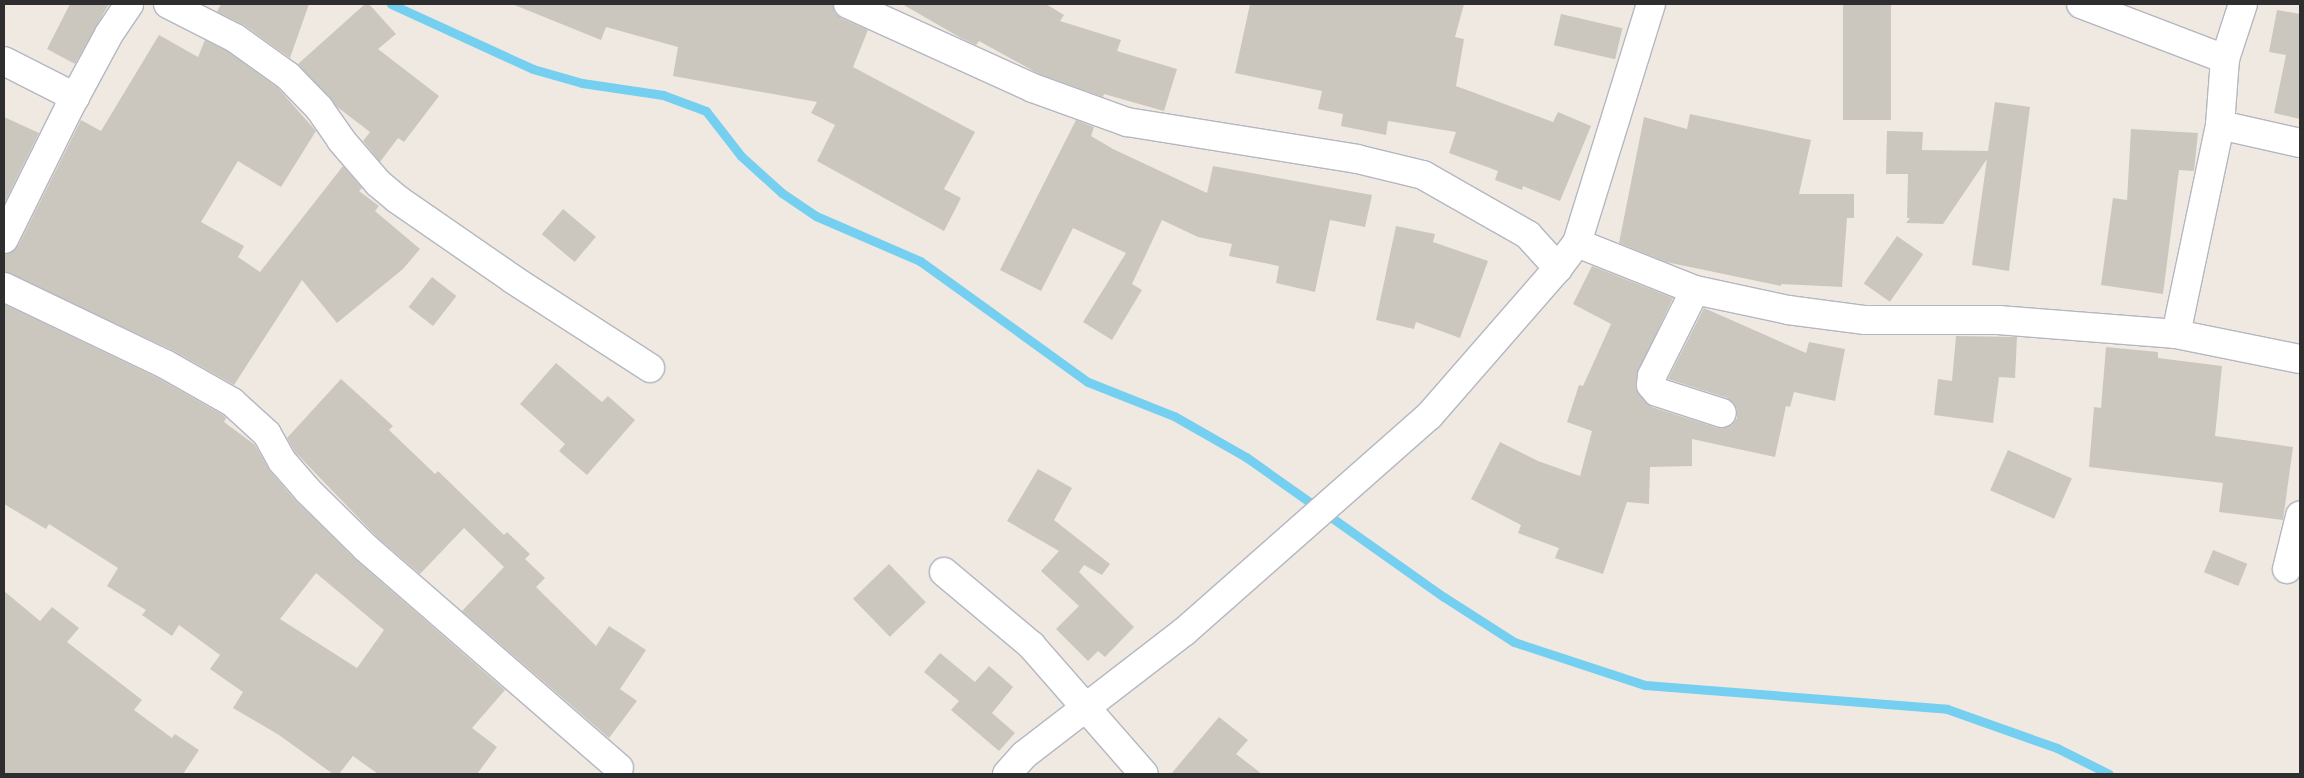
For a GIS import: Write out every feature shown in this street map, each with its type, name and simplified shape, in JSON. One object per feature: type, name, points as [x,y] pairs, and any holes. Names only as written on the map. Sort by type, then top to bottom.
[{"type":"street","points":[[4,240],[108,34],[129,4]]},
{"type":"street","points":[[168,4],[235,38],[288,76],[319,108],[378,183],[397,199],[514,280],[650,368]]},
{"type":"street","points":[[848,4],[1033,88],[1127,122],[1357,159],[1423,175],[1528,235],[1558,268]]},
{"type":"street","points":[[1007,774],[1024,755],[1086,709],[1184,631],[1429,416],[1558,268],[1577,243],[1651,4]]},
{"type":"street","points":[[2081,4],[2225,59]]},
{"type":"street","points":[[2176,334],[2220,125],[2225,59],[2243,4]]},
{"type":"street","points":[[4,61],[75,97]]},
{"type":"street","points":[[2220,125],[2300,143]]},
{"type":"street","points":[[1577,243],[1695,290],[1788,310],[1865,320],[1998,320],[2176,334],[2300,359]]},
{"type":"street","points":[[4,287],[165,364],[232,402],[268,434],[282,461],[307,490],[366,548],[619,768]]},
{"type":"street","points":[[1695,290],[1652,376],[1651,385],[1657,392],[1722,413]]},
{"type":"street","points":[[2287,569],[2300,516]]},
{"type":"street","points":[[944,572],[1031,645],[1144,774]]},
{"type":"building","points":[[70,4],[109,4],[75,64],[47,49]]},
{"type":"building","points":[[221,4],[309,4],[290,58],[244,25],[217,12]]},
{"type":"building","points":[[365,4],[369,4],[396,34],[378,49],[439,96],[404,142],[398,138],[380,162],[363,141],[370,132],[336,106],[298,64]]},
{"type":"building","points":[[512,4],[833,4],[835,13],[841,18],[868,30],[853,67],[975,132],[944,189],[961,198],[944,231],[817,161],[835,125],[811,113],[817,102],[673,76],[678,47],[606,27],[601,40]]},
{"type":"building","points":[[902,4],[1046,4],[1064,15],[1060,21],[1121,40],[1117,51],[1177,69],[1164,111],[1104,94],[1103,97],[1039,74],[979,41],[976,45],[961,38]]},
{"type":"building","points":[[1250,4],[1464,4],[1455,37],[1464,39],[1456,86],[1553,122],[1558,112],[1591,126],[1560,201],[1523,186],[1522,190],[1495,180],[1498,171],[1449,153],[1456,132],[1388,121],[1386,135],[1341,126],[1343,114],[1318,109],[1322,91],[1235,73]]},
{"type":"building","points":[[1843,4],[1891,4],[1891,120],[1843,120]]},
{"type":"building","points":[[2277,10],[2300,14],[2300,119],[2274,113],[2286,55],[2269,52]]},
{"type":"building","points":[[1561,14],[1622,28],[1615,59],[1554,45]]},
{"type":"building","points":[[159,35],[198,57],[205,40],[227,51],[278,88],[316,131],[281,187],[238,161],[201,222],[244,246],[238,257],[260,272],[343,166],[362,188],[359,191],[379,206],[375,211],[420,249],[403,269],[337,323],[302,280],[234,385],[172,350],[4,272],[4,254],[18,246],[81,120],[101,131]]},
{"type":"building","points":[[1995,102],[2030,107],[2009,271],[1972,265],[1987,159],[1943,224],[1906,223],[1910,218],[1907,218],[1908,174],[1886,174],[1887,131],[1923,132],[1922,150],[1988,151]]},
{"type":"building","points":[[1690,114],[1811,140],[1799,194],[1854,194],[1854,218],[1847,218],[1842,287],[1781,284],[1781,286],[1666,262],[1619,243],[1644,117],[1687,129]]},
{"type":"building","points":[[4,117],[39,133],[4,204]]},
{"type":"building","points":[[1076,120],[1094,127],[1091,136],[1113,149],[1207,193],[1213,166],[1372,195],[1365,227],[1330,220],[1315,292],[1276,283],[1279,266],[1229,256],[1232,244],[1198,237],[1162,220],[1132,284],[1142,290],[1112,340],[1083,322],[1126,253],[1073,228],[1041,291],[1000,270]]},
{"type":"building","points":[[2131,129],[2198,133],[2194,171],[2179,170],[2163,294],[2101,285],[2113,198],[2127,200]]},
{"type":"building","points":[[563,209],[596,237],[575,262],[542,234]]},
{"type":"building","points":[[1396,226],[1435,234],[1433,242],[1488,261],[1460,338],[1416,322],[1414,329],[1376,320]]},
{"type":"building","points":[[1897,236],[1923,254],[1890,302],[1864,284]]},
{"type":"building","points":[[1592,266],[1673,298],[1637,374],[1636,390],[1652,407],[1718,428],[1732,425],[1737,418],[1737,409],[1727,398],[1668,379],[1704,308],[1806,353],[1809,342],[1845,349],[1835,401],[1794,392],[1790,407],[1786,406],[1775,457],[1692,439],[1692,466],[1650,467],[1649,504],[1627,502],[1603,574],[1555,558],[1559,548],[1518,533],[1521,525],[1471,499],[1500,442],[1538,461],[1580,476],[1592,431],[1567,422],[1579,385],[1583,386],[1611,324],[1573,304]]},
{"type":"building","points":[[432,277],[456,296],[433,326],[409,307]]},
{"type":"building","points":[[4,304],[158,378],[223,415],[226,418],[224,422],[255,445],[270,471],[295,500],[355,559],[505,690],[472,728],[497,747],[477,774],[378,774],[353,756],[339,774],[333,774],[279,735],[233,708],[243,692],[210,669],[220,655],[179,625],[172,636],[142,615],[146,610],[107,586],[118,568],[49,524],[46,529],[4,504]],"holes":[[[316,573],[384,630],[357,668],[280,619]]]},
{"type":"building","points":[[1956,336],[2017,337],[2015,378],[1999,377],[1993,423],[1934,415],[1938,379],[1952,381]]},
{"type":"building","points":[[2106,347],[2158,352],[2158,358],[2222,366],[2215,436],[2293,447],[2283,520],[2219,512],[2223,483],[2089,467],[2094,407],[2101,408]]},
{"type":"building","points":[[556,363],[602,402],[608,396],[635,420],[587,475],[559,451],[565,444],[520,404]]},
{"type":"building","points":[[341,379],[393,426],[389,430],[435,474],[438,471],[504,535],[507,532],[530,554],[525,559],[545,578],[536,587],[596,646],[609,626],[646,650],[620,689],[637,701],[609,738],[462,611],[504,567],[464,528],[420,574],[377,537],[295,452],[287,438]]},
{"type":"building","points":[[2008,450],[2072,478],[2054,519],[1990,490]]},
{"type":"building","points":[[1038,469],[1072,488],[1054,520],[1110,564],[1102,575],[1084,565],[1079,572],[1134,627],[1105,657],[1098,651],[1088,661],[1056,629],[1079,606],[1041,571],[1059,551],[1007,521]]},
{"type":"building","points":[[2213,550],[2247,564],[2238,586],[2204,572]]},
{"type":"building","points":[[889,564],[926,602],[890,637],[853,599]]},
{"type":"building","points":[[4,591],[40,621],[52,607],[79,628],[67,642],[142,700],[134,710],[172,738],[175,734],[199,750],[183,774],[4,774]]},
{"type":"building","points":[[940,653],[975,682],[989,666],[1013,687],[992,713],[1015,733],[999,751],[951,710],[959,701],[924,672]]},
{"type":"building","points":[[1219,717],[1248,740],[1236,754],[1262,774],[1171,774]]},
{"type":"waterway","points":[[391,4],[533,69],[582,83],[663,95],[706,111],[741,156],[782,193],[816,216],[920,261],[1088,382],[1174,416],[1246,457],[1444,597],[1514,642],[1645,685],[1947,709],[2057,748],[2109,774]]}]
